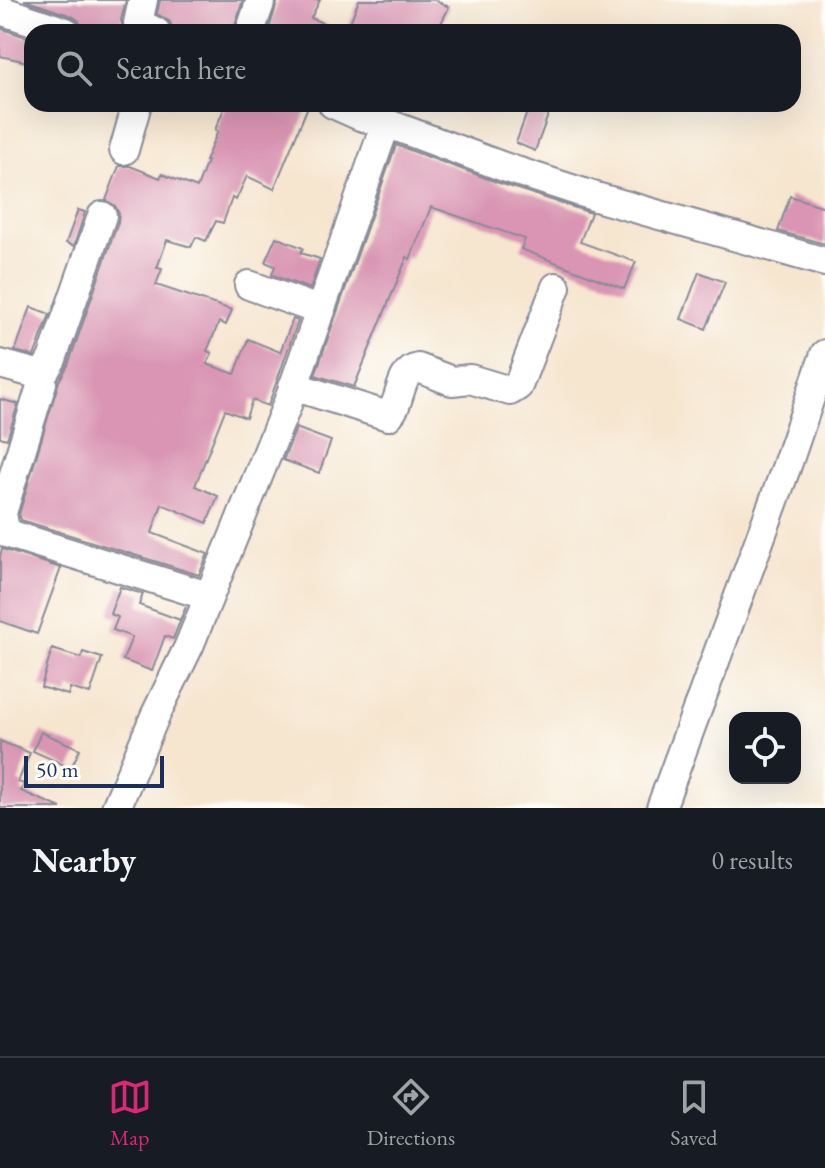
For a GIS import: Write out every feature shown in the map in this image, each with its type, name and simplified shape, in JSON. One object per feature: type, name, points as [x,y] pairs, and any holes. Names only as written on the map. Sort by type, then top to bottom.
[{"type":"street","points":[[140,24],[143,0]]},
{"type":"street","points":[[253,24],[261,0]]},
{"type":"street","points":[[0,10],[42,24]]},
{"type":"street","points":[[124,150],[135,112]]},
{"type":"street","points":[[351,112],[609,201],[825,262]]},
{"type":"street","points":[[116,808],[189,646],[293,386],[386,123]]},
{"type":"street","points":[[102,216],[52,359],[41,377],[42,383],[2,513],[4,525],[9,534],[208,596]]},
{"type":"street","points":[[249,285],[321,311]]},
{"type":"street","points":[[293,386],[388,416],[394,410],[407,374],[413,369],[418,368],[452,381],[470,379],[510,391],[518,386],[556,287]]},
{"type":"street","points":[[661,808],[825,354]]},
{"type":"street","points":[[0,364],[41,377]]},
{"type":"building","points":[[24,0],[126,0],[122,24],[80,24],[72,16]]},
{"type":"building","points":[[160,0],[243,0],[236,24],[171,24],[157,14]]},
{"type":"building","points":[[278,0],[320,0],[311,18],[325,24],[270,24]]},
{"type":"building","points":[[359,0],[435,0],[449,7],[441,24],[349,24]]},
{"type":"building","points":[[0,28],[24,36],[24,61],[0,56]]},
{"type":"building","points":[[223,112],[306,112],[274,189],[247,176],[236,200],[232,198],[223,223],[216,221],[206,241],[196,237],[191,247],[167,240],[157,268],[162,269],[156,285],[232,310],[226,325],[219,322],[207,351],[212,353],[207,364],[235,374],[248,339],[280,352],[293,319],[298,321],[268,406],[252,400],[246,418],[225,410],[195,486],[218,496],[207,523],[162,504],[152,533],[208,554],[199,575],[21,520],[19,514],[59,381],[68,365],[118,222],[119,214],[115,206],[106,200],[119,166],[130,166],[160,178],[162,174],[197,188],[218,131],[215,130]]},
{"type":"building","points":[[527,112],[549,112],[535,151],[516,143]]},
{"type":"building","points":[[396,145],[591,213],[580,242],[636,262],[624,289],[521,249],[525,239],[431,207],[410,259],[407,257],[354,387],[315,375]]},
{"type":"building","points":[[790,196],[825,207],[825,244],[778,231]]},
{"type":"building","points":[[78,210],[85,212],[74,246],[66,243]]},
{"type":"building","points":[[276,237],[303,248],[301,253],[320,259],[310,289],[272,275],[275,266],[265,262]]},
{"type":"building","points":[[699,272],[725,282],[706,329],[681,319]]},
{"type":"building","points":[[31,307],[50,314],[34,356],[15,351]]},
{"type":"building","points":[[0,399],[18,404],[7,439],[0,437]]},
{"type":"building","points":[[296,428],[331,441],[319,473],[283,460]]},
{"type":"building","points":[[2,549],[61,568],[37,634],[0,621]]},
{"type":"building","points":[[120,587],[143,594],[139,605],[180,620],[186,607],[173,639],[165,636],[152,671],[123,660],[132,637],[113,630],[118,617],[110,614]]},
{"type":"building","points":[[52,649],[81,658],[83,652],[102,658],[90,694],[70,688],[68,695],[41,687]]},
{"type":"building","points":[[41,732],[80,749],[71,768],[33,751]]},
{"type":"building","points":[[0,741],[30,753],[18,782],[24,784],[21,791],[61,808],[0,808]]}]
